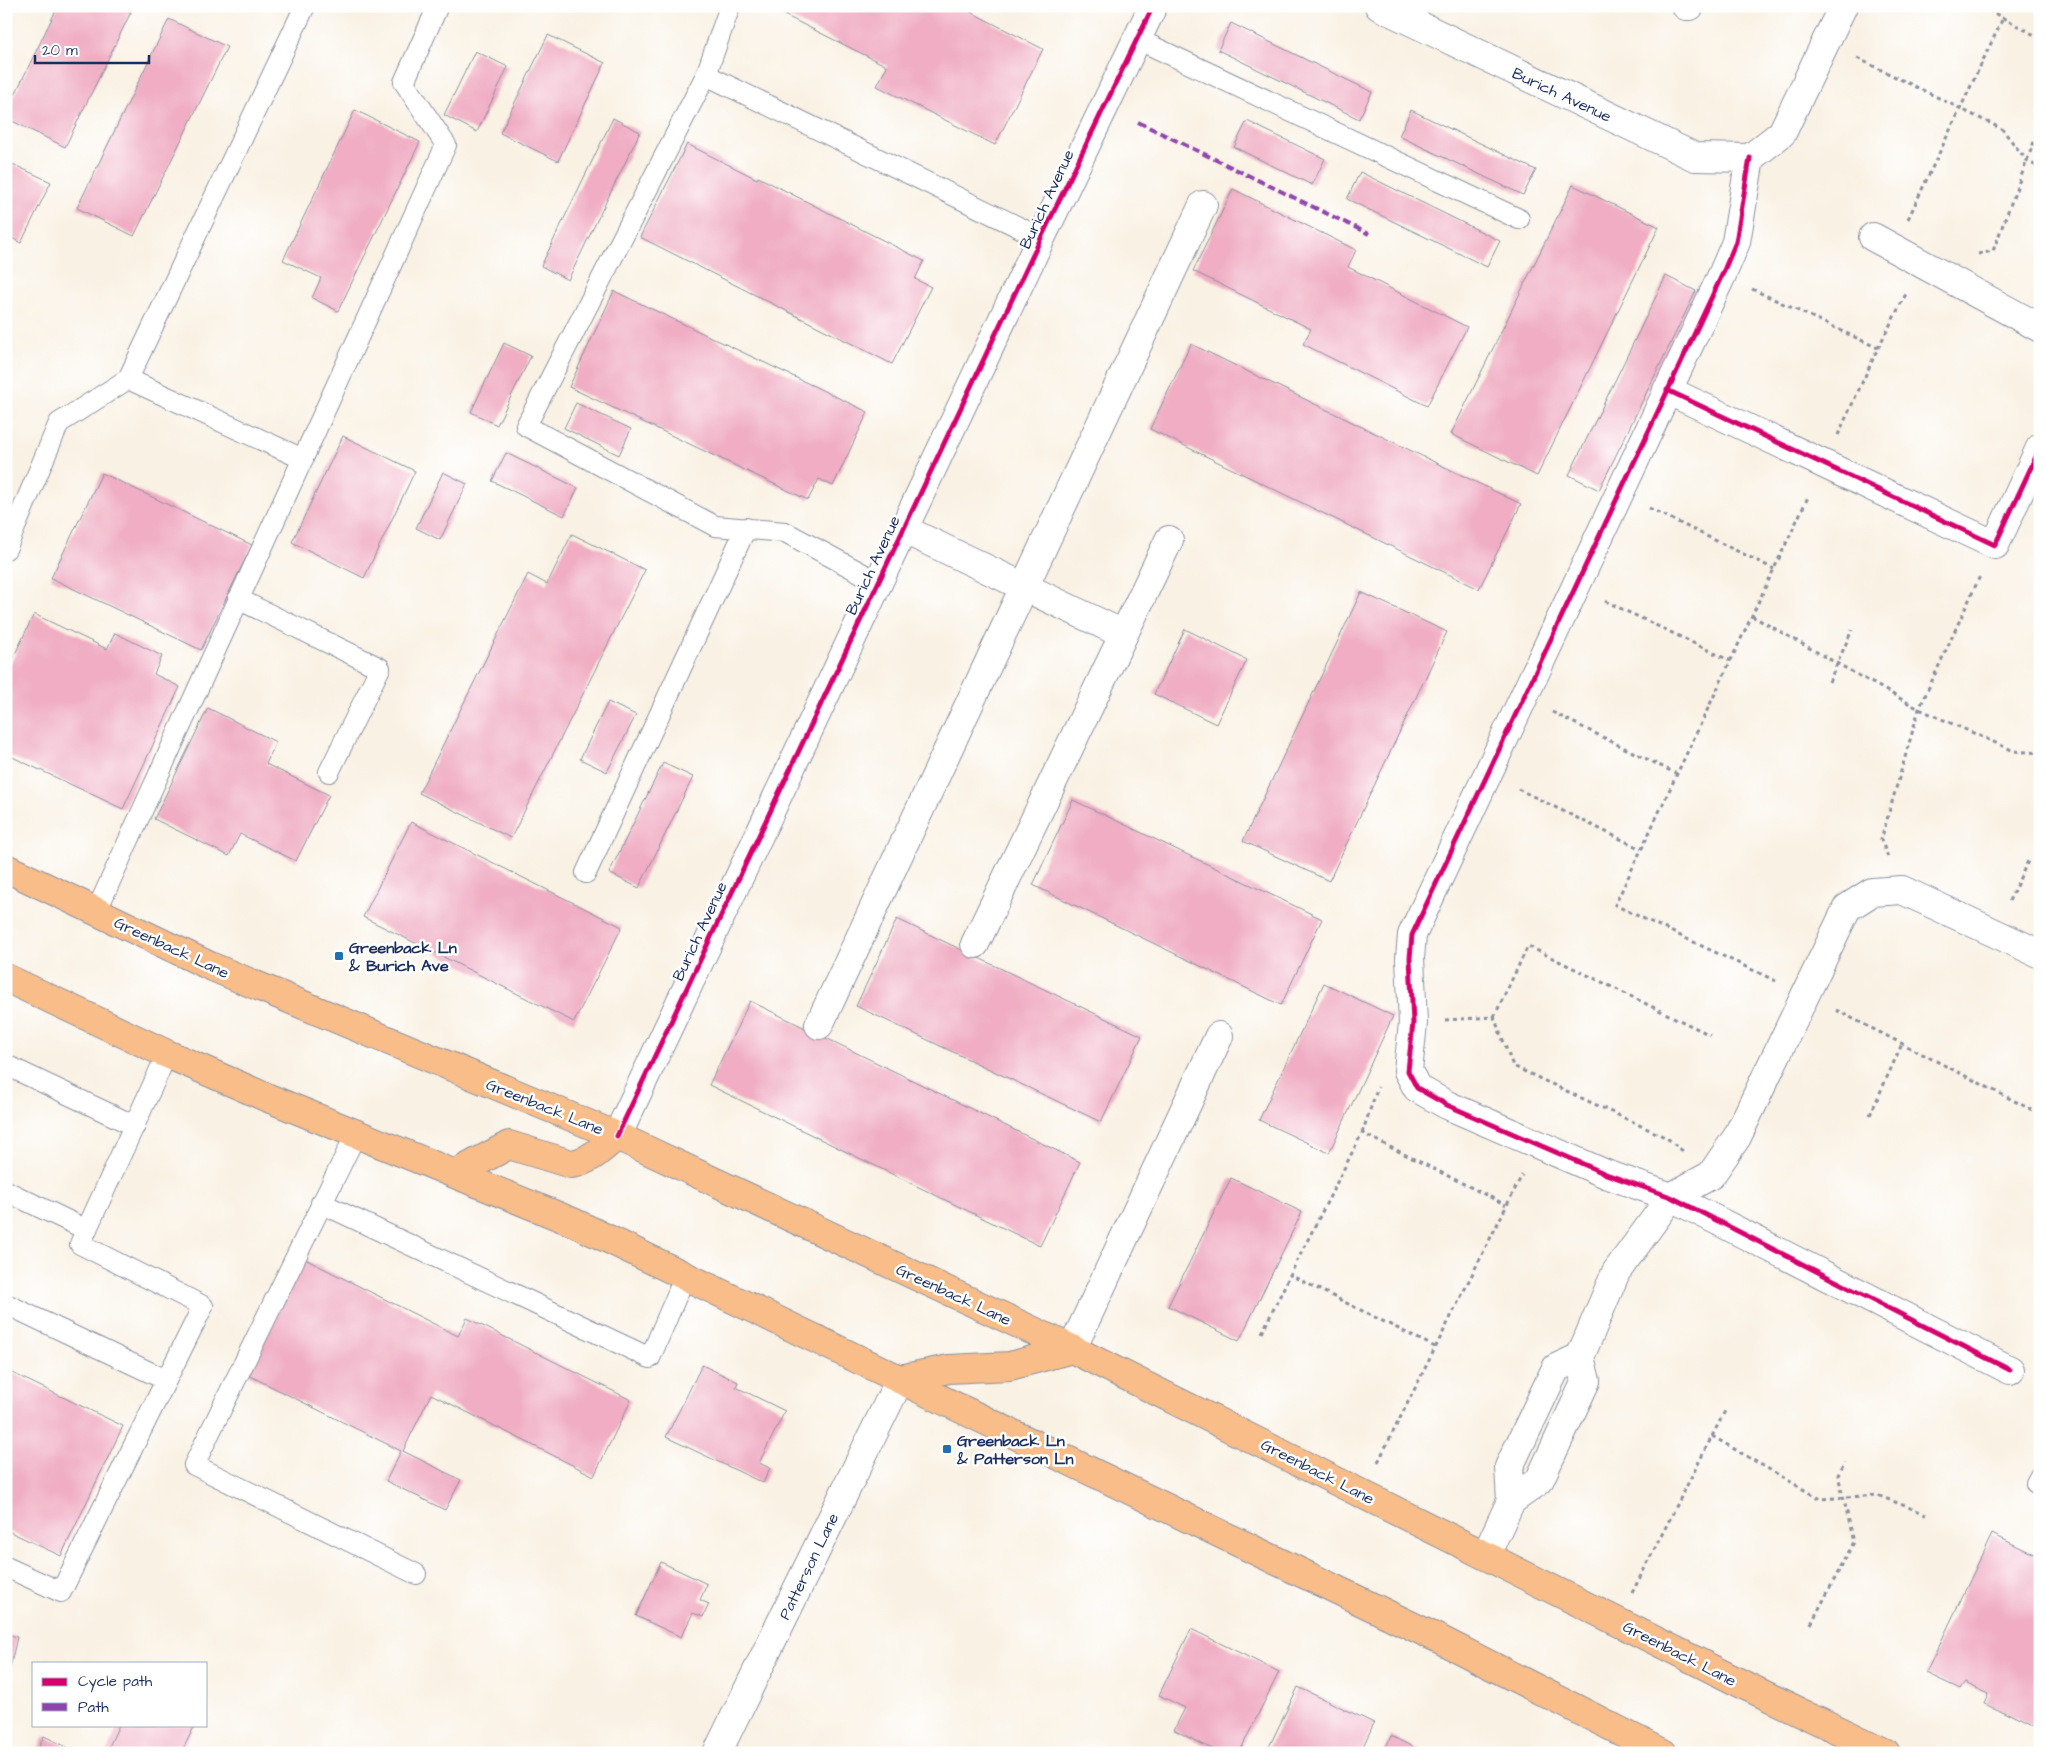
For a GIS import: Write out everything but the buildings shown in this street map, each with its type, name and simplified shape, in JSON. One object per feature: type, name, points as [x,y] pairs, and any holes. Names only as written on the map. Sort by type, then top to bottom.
[{"type":"main road","name":"Greenback Lane","points":[[9,877],[96,912],[210,966],[616,1136],[1072,1349],[1748,1687],[1886,1753]]},
{"type":"main road","points":[[6,978],[167,1054],[261,1095],[575,1223],[1441,1640],[1663,1753]]},
{"type":"main road","points":[[455,1174],[509,1145],[571,1164],[578,1163],[585,1161],[616,1136]]},
{"type":"main road","points":[[900,1379],[949,1369],[1010,1366],[1072,1349]]},
{"type":"street","name":"Burich Avenue","points":[[616,1136],[1041,238],[1153,6]]},
{"type":"street","name":"Burich Avenue","points":[[1379,6],[1695,157],[1750,158]]},
{"type":"street","points":[[1843,6],[1782,133],[1750,158],[1736,242],[1722,275],[1412,934],[1410,958],[1413,1023],[1408,1072],[1417,1088],[1448,1105],[1606,1174],[1671,1197],[2010,1370]]},
{"type":"street","points":[[819,1025],[1203,205]]},
{"type":"street","points":[[1883,243],[2040,328]]},
{"type":"street","points":[[1667,390],[1994,545],[2040,448]]},
{"type":"street","points":[[903,529],[1123,634]]},
{"type":"street","points":[[975,944],[1170,540]]},
{"type":"street","points":[[1486,1556],[1511,1501],[1509,1467],[1556,1368],[1580,1357],[1616,1272],[1671,1197],[1711,1175],[1737,1137],[1847,908],[1872,892],[1902,890],[2040,954]]},
{"type":"street","points":[[1072,1349],[1219,1036]]},
{"type":"street","name":"Patterson Lane","points":[[717,1753],[900,1379]]},
{"type":"lane","points":[[6,549],[59,423],[128,379],[305,6]]},
{"type":"lane","points":[[96,912],[446,145],[404,82],[438,6]]},
{"type":"lane","points":[[730,6],[706,75],[526,426],[715,526],[784,532],[878,582]]},
{"type":"lane","points":[[1137,39],[1520,219]]},
{"type":"lane","points":[[706,75],[1041,238]]},
{"type":"lane","points":[[128,379],[302,459]]},
{"type":"lane","points":[[586,873],[746,528]]},
{"type":"lane","points":[[238,600],[380,668],[329,772]]},
{"type":"lane","points":[[6,1567],[61,1592],[203,1306],[80,1244],[167,1054]]},
{"type":"lane","points":[[6,1065],[135,1126]]},
{"type":"lane","points":[[356,1134],[194,1465],[416,1574]]},
{"type":"lane","points":[[6,1191],[87,1230]]},
{"type":"lane","points":[[321,1203],[650,1358],[686,1276]]},
{"type":"lane","points":[[6,1304],[166,1380]]},
{"type":"lane","points":[[2040,1476],[2036,1483],[2040,1485]]},
{"type":"path","points":[[1981,6],[2040,38]]},
{"type":"path","points":[[1883,243],[1961,108],[2003,18]]},
{"type":"path","points":[[1857,58],[2002,129],[2028,162],[2040,167]]},
{"type":"path","points":[[1722,275],[1878,348]]},
{"type":"path","points":[[1824,464],[1615,904],[1805,994],[2040,1114]]},
{"type":"path","points":[[1619,493],[1774,569]]},
{"type":"path","points":[[1902,890],[1881,840],[1919,709],[1994,545]]},
{"type":"path","points":[[1575,587],[1730,661]]},
{"type":"path","points":[[1752,616],[1919,709],[2014,751],[2040,752]]},
{"type":"path","points":[[1829,682],[1852,630]]},
{"type":"path","points":[[1523,698],[1677,774]]},
{"type":"path","points":[[1488,773],[1641,850]]},
{"type":"path","points":[[1995,932],[2028,861]]},
{"type":"path","points":[[1710,1035],[1528,946],[1494,1016],[1513,1066],[1667,1138],[1711,1175]]},
{"type":"path","points":[[1413,1023],[1494,1016]]},
{"type":"path","points":[[1870,1115],[1902,1044]]},
{"type":"path","points":[[1262,1333],[1362,1133],[1379,1083],[1408,1072]]},
{"type":"path","points":[[1362,1133],[1506,1204]]},
{"type":"path","points":[[1378,1462],[1537,1144]]},
{"type":"path","points":[[1290,1275],[1435,1347]]},
{"type":"path","points":[[1628,1600],[1726,1409]]},
{"type":"path","points":[[1712,1436],[1820,1499],[1877,1495],[1926,1514]]},
{"type":"path","points":[[1811,1624],[1854,1542],[1838,1475],[1845,1462]]},
{"type":"marked path","points":[[1138,122],[1369,234]]},
{"type":"cycle path","points":[[617,1136],[1041,238],[1153,6]]},
{"type":"cycle path","points":[[1750,158],[1736,242],[1722,275],[1412,935],[1410,958],[1413,1023],[1408,1071],[1417,1088],[1447,1105],[1606,1174],[1671,1197],[2010,1370]]},
{"type":"cycle path","points":[[1667,390],[1995,545],[2040,448]]},
{"type":"place","name":"Greenback Ln & Burich Ave","points":[[339,956]]},
{"type":"place","name":"Greenback Ln & Patterson Ln","points":[[947,1449]]}]
